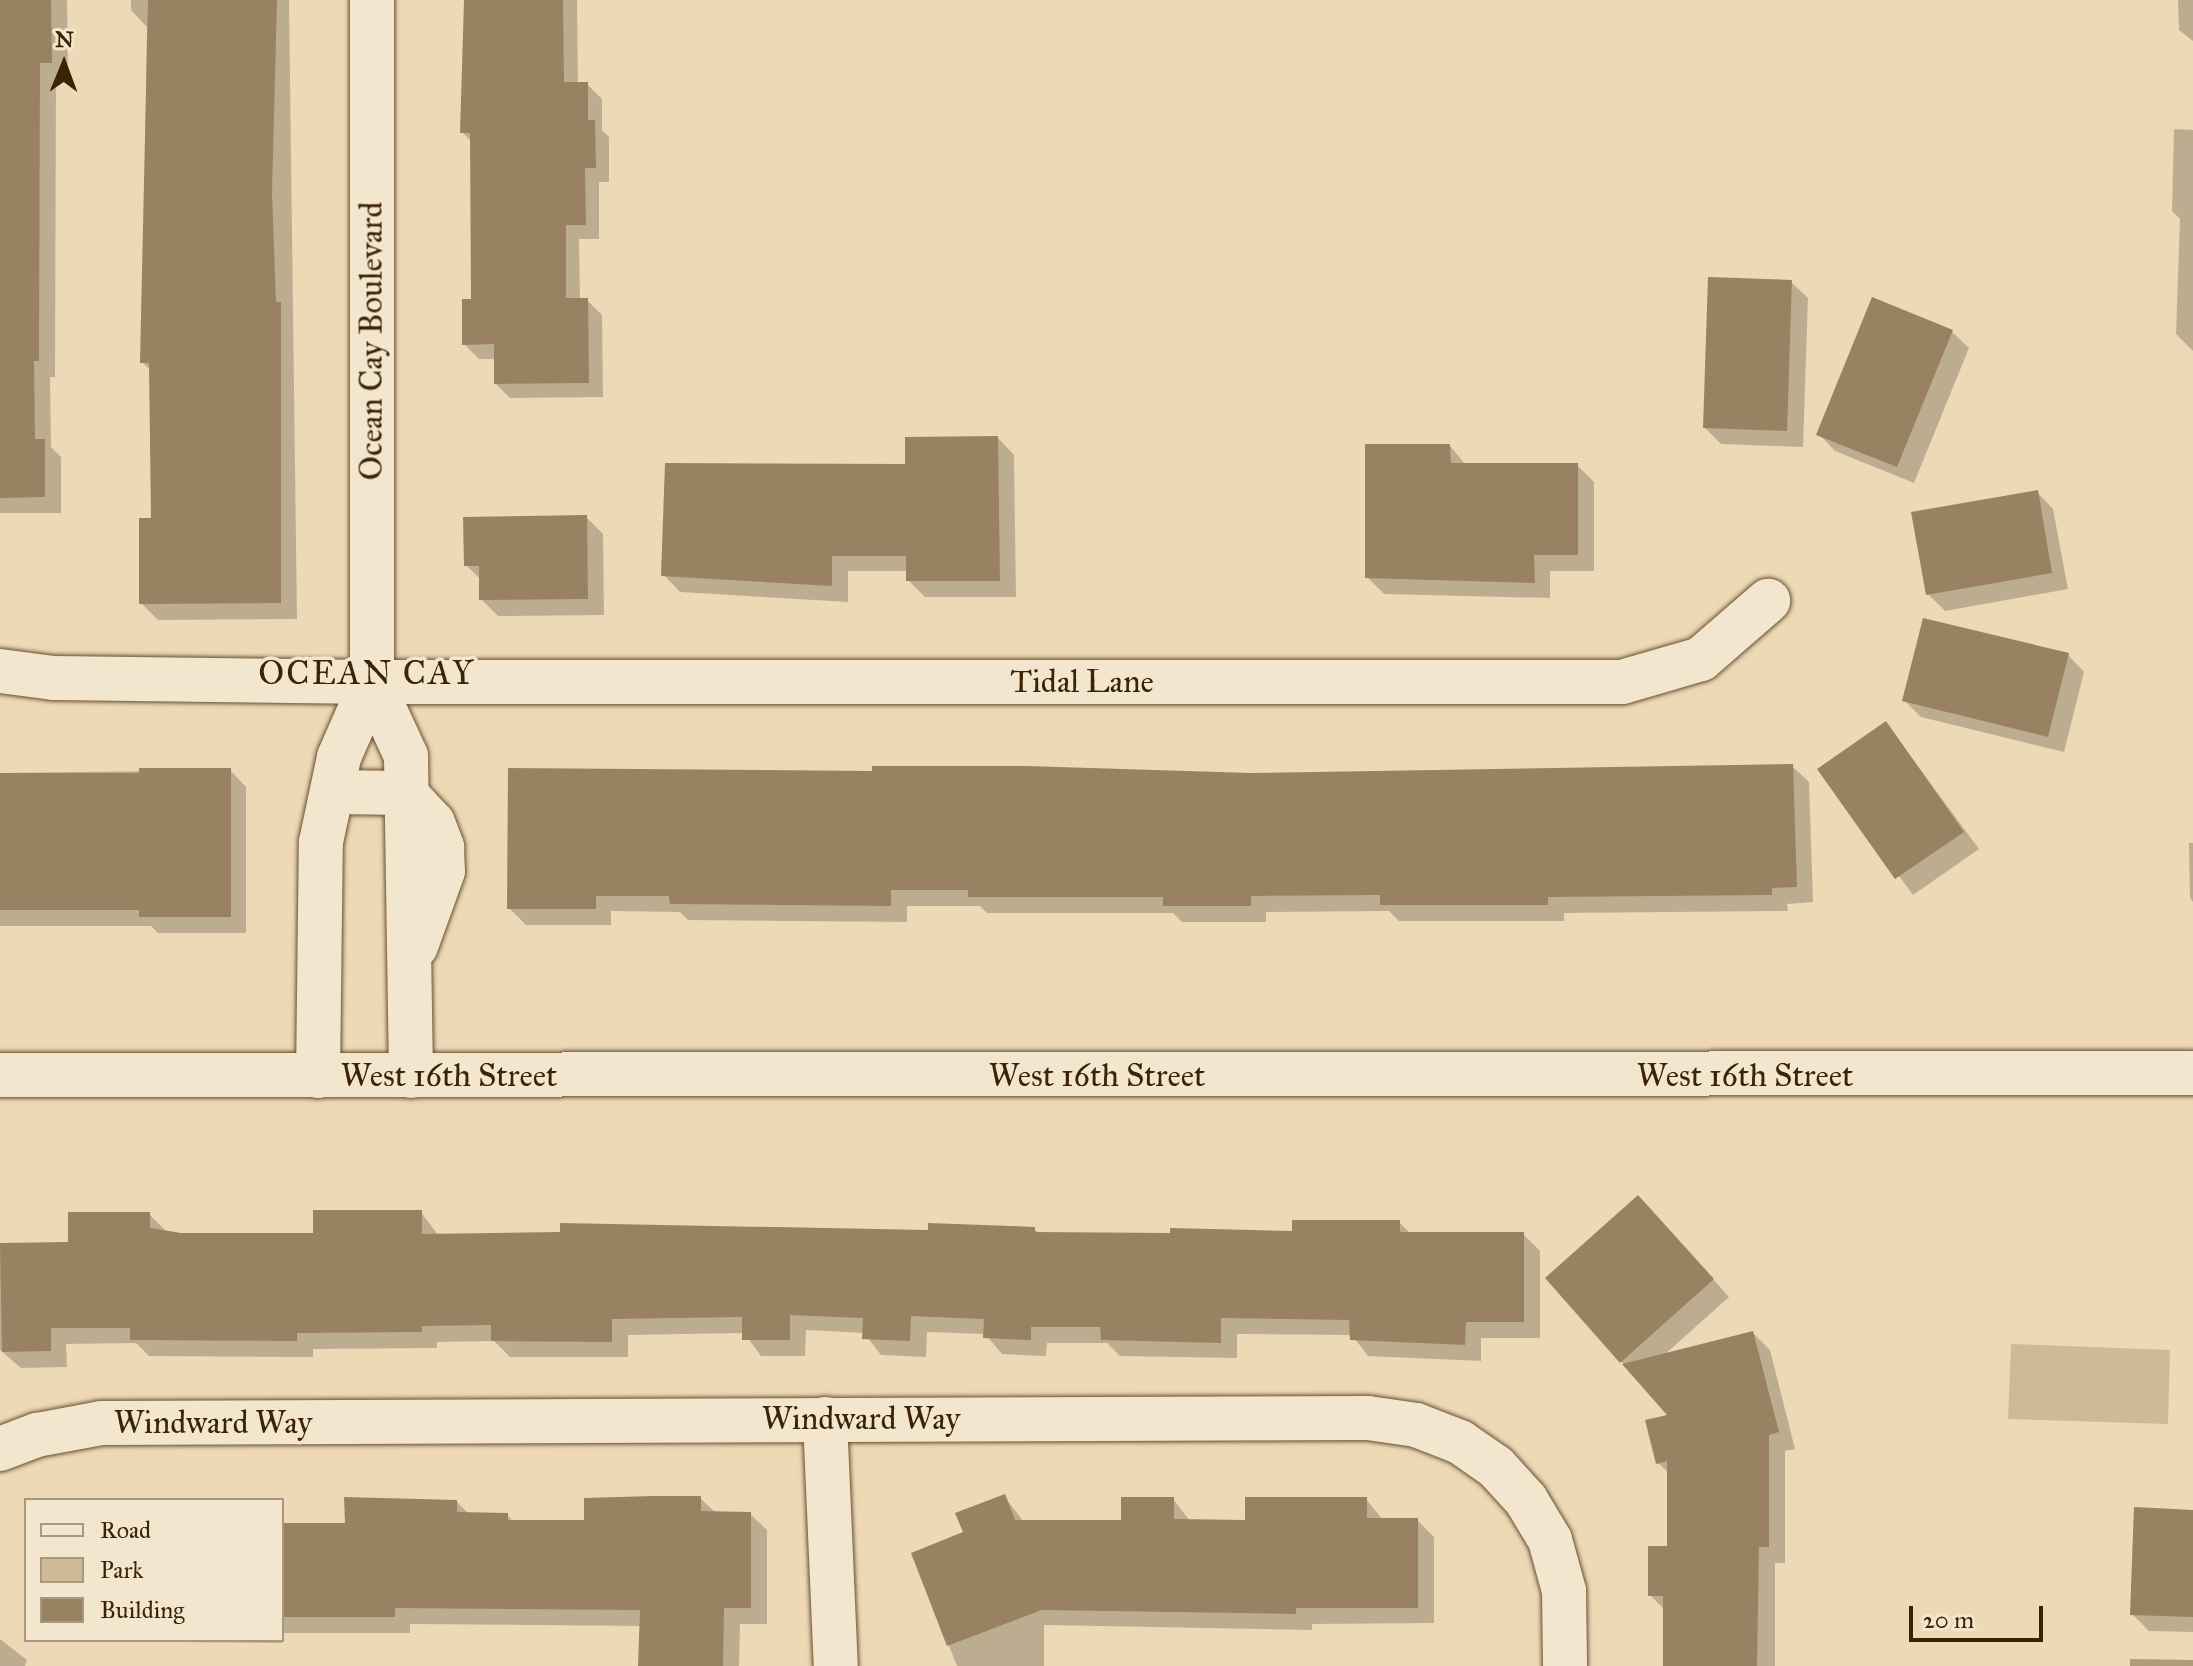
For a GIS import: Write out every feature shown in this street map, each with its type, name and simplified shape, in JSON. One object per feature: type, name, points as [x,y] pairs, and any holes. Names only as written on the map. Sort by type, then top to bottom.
[{"type":"street","name":"Ocean Cay Boulevard","points":[[318,1076],[321,842],[339,757],[372,682],[372,0]]},
{"type":"street","name":"Tidal Lane","points":[[372,682],[1622,682],[1701,659],[1768,601]]},
{"type":"street","points":[[0,671],[54,678],[372,682]]},
{"type":"street","name":"Ocean Cay Boulevard","points":[[372,682],[406,756],[411,1076]]},
{"type":"street","points":[[332,792],[405,793]]},
{"type":"street","name":"West 16th Street","points":[[0,1075],[2193,1073]]},
{"type":"street","name":"Windward Way","points":[[0,1449],[37,1435],[101,1423],[1368,1418],[1416,1425],[1460,1442],[1496,1467],[1526,1500],[1550,1540],[1564,1591],[1565,1666]]},
{"type":"street","points":[[825,1419],[836,1666]]},
{"type":"green space","points":[[2011,1344],[2170,1350],[2168,1424],[2008,1419]]},
{"type":"shaded area","points":[[2130,1659],[2193,1660],[2193,1666],[2130,1666]]},
{"type":"building","points":[[0,0],[51,0],[52,63],[40,63],[39,361],[34,361],[35,439],[45,439],[45,497],[0,498]]},
{"type":"building","points":[[148,0],[277,0],[272,193],[276,302],[281,302],[281,603],[139,604],[139,518],[151,518],[149,363],[140,363]]},
{"type":"building","points":[[464,0],[563,0],[564,82],[588,82],[588,120],[595,120],[596,168],[585,168],[586,225],[566,225],[566,298],[588,298],[589,383],[494,384],[494,344],[462,345],[462,299],[471,299],[470,133],[460,133]]},
{"type":"building","points":[[1708,277],[1792,280],[1787,431],[1703,428]]},
{"type":"building","points":[[1872,297],[1953,330],[1897,467],[1816,435]]},
{"type":"building","points":[[998,436],[1000,581],[906,581],[906,556],[832,556],[832,586],[661,576],[665,463],[905,464],[905,437]]},
{"type":"building","points":[[1365,444],[1450,444],[1451,463],[1578,463],[1578,555],[1534,555],[1535,583],[1365,578]]},
{"type":"building","points":[[2038,490],[2052,573],[1926,595],[1911,512]]},
{"type":"building","points":[[587,515],[588,599],[479,600],[479,566],[464,566],[463,517]]},
{"type":"building","points":[[1923,618],[2069,653],[2048,737],[1902,701]]},
{"type":"building","points":[[1886,721],[1964,832],[1895,879],[1817,769]]},
{"type":"building","points":[[1793,764],[1797,887],[1772,888],[1772,895],[1548,897],[1548,905],[1380,905],[1380,895],[1251,896],[1251,906],[1163,906],[1163,897],[968,897],[968,890],[891,890],[891,906],[670,904],[669,896],[596,896],[596,909],[507,909],[508,768],[872,771],[872,766],[1026,766],[1250,773]]},
{"type":"building","points":[[139,768],[231,768],[231,917],[139,917],[139,910],[0,910],[0,773],[139,773]]},
{"type":"building","points":[[1638,1195],[1714,1279],[1620,1363],[1545,1278]]},
{"type":"building","points":[[313,1210],[422,1210],[422,1234],[560,1232],[560,1223],[928,1230],[928,1223],[1035,1227],[1035,1232],[1170,1233],[1170,1228],[1292,1231],[1292,1220],[1400,1220],[1400,1232],[1524,1232],[1524,1322],[1466,1322],[1465,1345],[1350,1340],[1349,1320],[1221,1318],[1221,1343],[1101,1340],[1100,1327],[1031,1327],[1031,1340],[983,1338],[984,1319],[911,1316],[910,1341],[862,1339],[863,1318],[790,1315],[790,1340],[742,1340],[742,1317],[612,1319],[612,1342],[491,1341],[491,1325],[422,1326],[422,1332],[297,1333],[297,1341],[130,1340],[130,1328],[51,1328],[51,1351],[2,1352],[0,1243],[68,1242],[68,1212],[150,1212],[150,1228],[181,1233],[313,1233]]},
{"type":"building","points":[[1753,1331],[1779,1432],[1769,1435],[1769,1547],[1759,1547],[1757,1666],[1663,1666],[1663,1596],[1648,1596],[1648,1546],[1667,1546],[1667,1461],[1656,1464],[1645,1420],[1667,1415],[1622,1364]]},
{"type":"building","points":[[1005,1494],[1015,1520],[1121,1520],[1121,1497],[1174,1497],[1174,1519],[1245,1520],[1245,1497],[1367,1497],[1367,1518],[1418,1518],[1418,1608],[1296,1608],[1296,1614],[1042,1610],[947,1646],[911,1553],[963,1532],[955,1513]]},
{"type":"building","points":[[701,1496],[701,1511],[751,1512],[751,1608],[724,1608],[723,1666],[638,1666],[640,1610],[395,1608],[395,1617],[284,1617],[284,1523],[345,1523],[344,1497],[457,1500],[457,1512],[508,1513],[508,1520],[584,1520],[584,1498]]},
{"type":"building","points":[[2134,1507],[2193,1510],[2193,1617],[2130,1615]]},
{"type":"district","name":"OCEAN CAY","points":[[367,673]]}]
